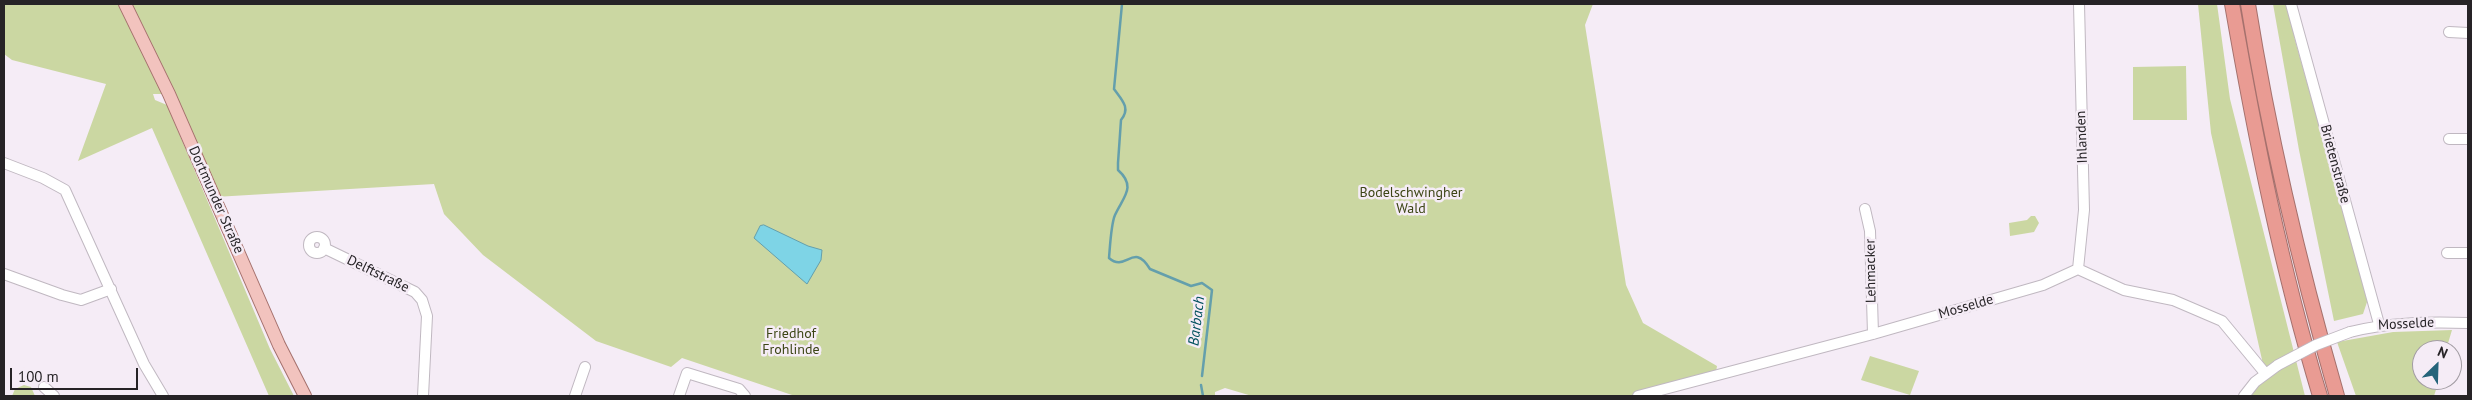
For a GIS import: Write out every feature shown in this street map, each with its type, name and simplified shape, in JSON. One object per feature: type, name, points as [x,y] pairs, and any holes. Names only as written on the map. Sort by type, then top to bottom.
[{"type":"highway","points":[[2232,4],[2253,124],[2274,222],[2311,368],[2320,396]]},
{"type":"highway","points":[[2248,4],[2282,180],[2311,305],[2337,396]]},
{"type":"highway","points":[[2311,368],[2311,396]]},
{"type":"main road","name":"Dortmunder Straße","points":[[125,4],[169,94],[279,345],[305,396]]},
{"type":"street","name":"Ihlanden","points":[[2078,269],[2084,210],[2079,4]]},
{"type":"street","name":"Brietenstraße","points":[[2291,4],[2379,324]]},
{"type":"street","points":[[2449,32],[2468,33]]},
{"type":"street","points":[[2449,139],[2468,140]]},
{"type":"street","points":[[4,163],[43,178],[65,190],[144,364],[162,396]]},
{"type":"street","name":"Lehmacker","points":[[1865,209],[1870,231],[1873,334]]},
{"type":"street","name":"Delftstraße","points":[[324,248],[415,292],[422,300],[427,316],[423,396]]},
{"type":"street","points":[[2447,253],[2468,253]]},
{"type":"street","name":"Mosselde","points":[[1638,396],[1873,334],[2043,285],[2078,269]]},
{"type":"street","points":[[2078,269],[2124,290],[2173,300],[2222,321],[2265,373]]},
{"type":"street","points":[[4,274],[81,300],[111,288]]},
{"type":"street","name":"Mosselde","points":[[2244,396],[2255,382],[2278,365],[2316,345],[2350,332],[2379,324],[2410,322],[2468,323]]},
{"type":"street","points":[[576,396],[585,366]]},
{"type":"street","points":[[680,396],[687,373],[739,389],[745,396]]},
{"type":"street","points":[[44,387],[54,396]]},
{"type":"green space","points":[[4,4],[1593,4],[1585,25],[1626,285],[1643,323],[1717,366],[1716,372],[1629,396],[1252,396],[1225,388],[1215,392],[1215,396],[795,396],[682,358],[671,367],[596,341],[483,255],[444,214],[434,184],[215,197],[169,94],[153,94],[155,100],[167,105],[270,349],[294,396],[269,396],[152,128],[78,161],[106,84],[12,60],[4,54]]},
{"type":"green space","points":[[2198,4],[2217,4],[2230,99],[2305,396],[2244,396],[2265,373],[2211,133]]},
{"type":"green space","points":[[2273,4],[2288,4],[2295,40],[2368,299],[2363,314],[2334,321],[2299,150]]},
{"type":"green space","points":[[2186,66],[2187,120],[2133,120],[2133,67]]},
{"type":"green space","points":[[2031,216],[2035,216],[2039,223],[2034,232],[2010,236],[2009,223],[2027,220]]},
{"type":"green space","points":[[2452,330],[2449,340],[2412,340],[2412,390],[2436,390],[2434,396],[2356,396],[2337,342],[2393,332]]},
{"type":"green space","points":[[1870,356],[1919,371],[1910,395],[1861,380]]},
{"type":"green space","points":[[24,385],[31,387],[35,396],[12,396],[15,389]]},
{"type":"water","points":[[764,225],[808,246],[822,250],[821,260],[807,284],[754,238],[760,226]]},
{"type":"waterway","name":"Barbach","points":[[1122,4],[1114,89],[1125,108],[1124,116],[1121,120],[1118,170],[1124,176],[1128,187],[1114,219],[1109,258],[1115,262],[1134,257],[1139,258],[1150,269],[1191,286],[1202,283],[1212,290],[1202,376]]},
{"type":"waterway","name":"Barbach","points":[[1201,385],[1203,396]]},
{"type":"park label","name":"Bodelschwingher Wald","points":[[1411,202]]},
{"type":"park label","name":"Friedhof Frohlinde","points":[[791,342]]}]
